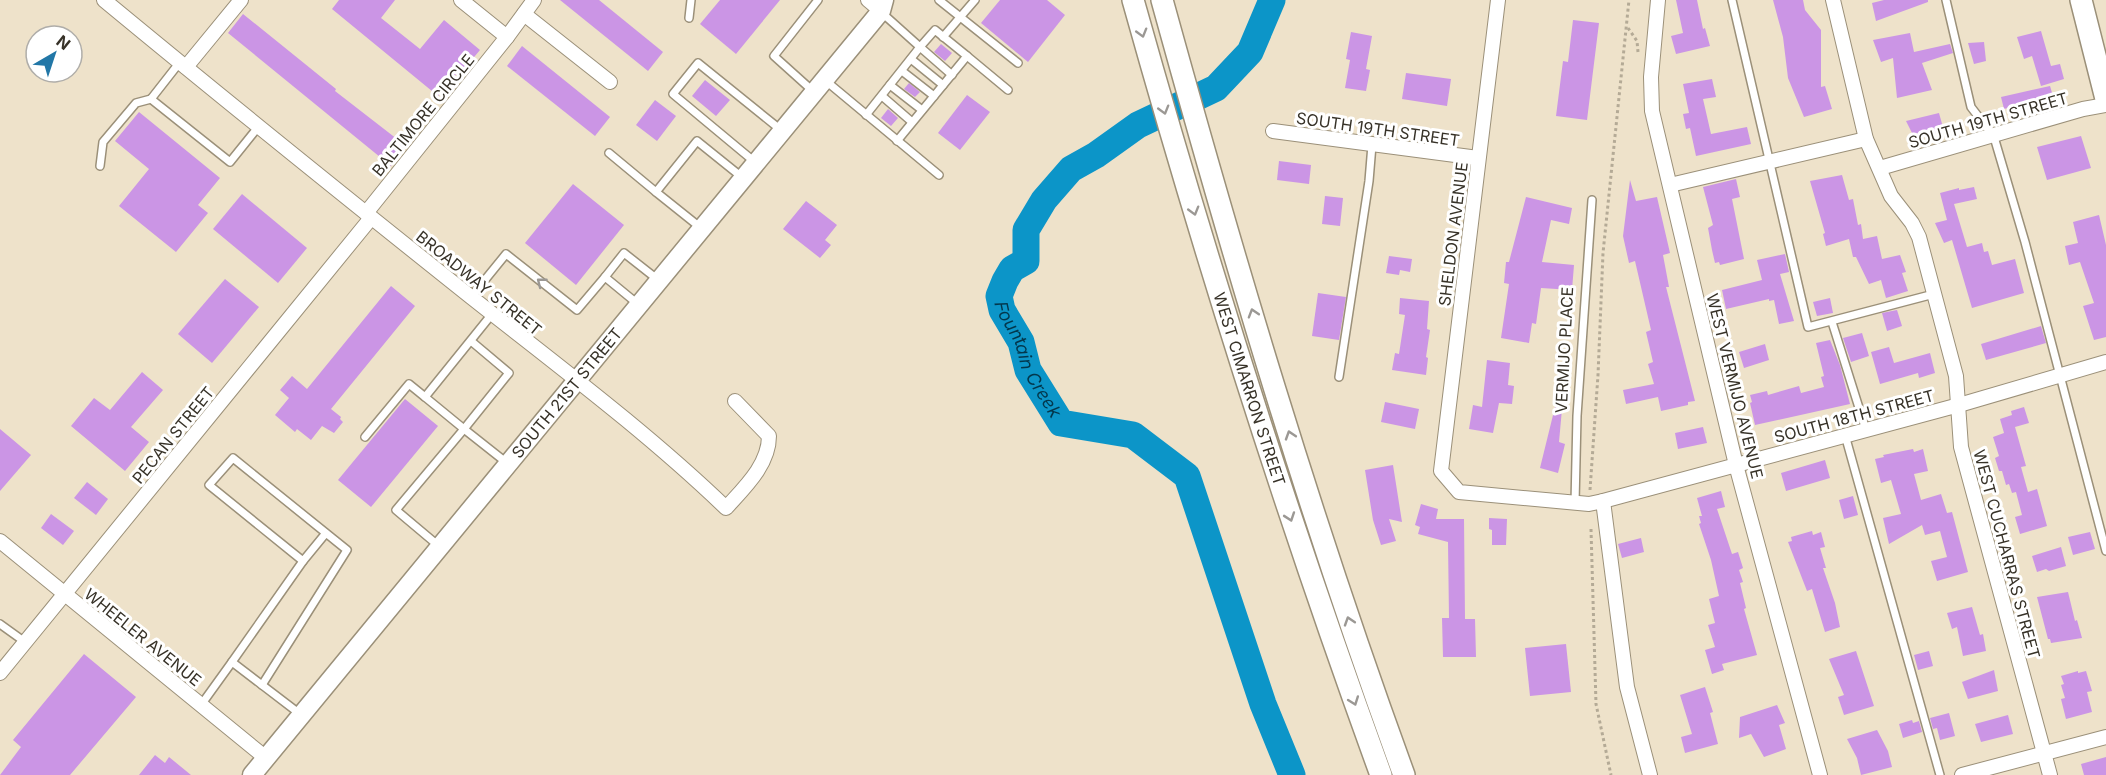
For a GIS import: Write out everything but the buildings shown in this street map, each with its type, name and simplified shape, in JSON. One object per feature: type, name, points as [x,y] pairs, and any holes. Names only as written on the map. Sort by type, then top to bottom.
[{"type":"main road","name":"SOUTH 21ST STREET","points":[[252,775],[819,86],[878,4],[900,0]]},
{"type":"main road","name":"WEST CIMARRON STREET","points":[[1133,0],[1223,311],[1337,655],[1381,775]]},
{"type":"main road","name":"WEST CIMARRON STREET","points":[[1162,0],[1275,386],[1352,630],[1404,775]]},
{"type":"main road","points":[[2081,0],[2106,99]]},
{"type":"street","name":"BROADWAY STREET","points":[[104,0],[576,381],[696,480],[726,508],[752,479],[769,448],[770,436],[735,401]]},
{"type":"street","points":[[183,65],[241,0]]},
{"type":"street","points":[[461,0],[507,37]]},
{"type":"street","name":"BALTIMORE CIRCLE","points":[[368,215],[534,0]]},
{"type":"street","name":"SHELDON AVENUE","points":[[1441,471],[1498,0]]},
{"type":"street","name":"WEST VERMIJO AVENUE","points":[[1658,0],[1651,77],[1652,111],[1736,465],[1820,775]]},
{"type":"street","name":"WEST CUCHARRAS STREET","points":[[1833,0],[1866,139],[1891,196],[1912,223],[1919,237],[1956,376],[1961,447],[2050,775]]},
{"type":"street","points":[[524,14],[610,82]]},
{"type":"street","name":"SOUTH 19TH STREET","points":[[1880,168],[1994,137],[2083,109],[2106,105]]},
{"type":"street","name":"SOUTH 19TH STREET","points":[[1273,131],[1478,158]]},
{"type":"street","points":[[1670,185],[1866,139]]},
{"type":"street","name":"PECAN STREET","points":[[0,673],[368,215]]},
{"type":"street","name":"SOUTH 18TH STREET","points":[[1441,471],[1459,492],[1582,503],[1603,501],[1959,405],[2106,362]]},
{"type":"street","points":[[1603,501],[1627,687],[1650,775]]},
{"type":"street","name":"WHEELER AVENUE","points":[[0,541],[266,758]]},
{"type":"street","points":[[1962,775],[2106,736]]},
{"type":"lane","points":[[689,18],[691,0]]},
{"type":"lane","points":[[818,0],[774,56],[866,115],[939,175]]},
{"type":"lane","points":[[939,0],[1018,63]]},
{"type":"lane","points":[[943,37],[975,0]]},
{"type":"lane","points":[[1732,0],[1808,327],[1934,294]]},
{"type":"lane","points":[[1946,0],[1971,107],[1994,137],[2025,242],[2106,551]]},
{"type":"lane","points":[[878,4],[951,75]]},
{"type":"lane","points":[[866,115],[935,30],[1008,90]]},
{"type":"lane","points":[[897,141],[967,56]]},
{"type":"lane","points":[[911,58],[943,85]]},
{"type":"lane","points":[[756,163],[673,94],[698,63],[782,131]]},
{"type":"lane","points":[[100,166],[103,142],[136,103],[151,99],[183,65]]},
{"type":"lane","points":[[902,70],[934,96]]},
{"type":"lane","points":[[890,85],[922,110]]},
{"type":"lane","points":[[882,96],[912,122]]},
{"type":"lane","points":[[151,99],[230,162],[258,126]]},
{"type":"lane","points":[[656,192],[697,141],[743,178]]},
{"type":"lane","points":[[1339,377],[1369,181],[1372,145]]},
{"type":"lane","points":[[609,153],[702,229]]},
{"type":"lane","name":"VERMIJO PLACE","points":[[1582,503],[1578,405],[1592,200]]},
{"type":"lane","points":[[471,297],[506,254],[577,310],[624,253],[659,281]]},
{"type":"lane","points":[[605,277],[639,305]]},
{"type":"lane","points":[[425,397],[492,314]]},
{"type":"lane","points":[[1832,321],[1866,430]]},
{"type":"lane","points":[[440,547],[396,510],[509,373],[471,341]]},
{"type":"lane","points":[[365,437],[409,384],[508,464]]},
{"type":"lane","points":[[1845,435],[1940,775]]},
{"type":"lane","points":[[262,685],[347,550],[232,458],[209,485],[303,561]]},
{"type":"lane","points":[[201,705],[326,532]]},
{"type":"lane","points":[[0,624],[25,642]]},
{"type":"lane","points":[[232,662],[301,715]]},
{"type":"path","points":[[1611,775],[1596,704],[1592,548],[1582,503],[1598,375],[1603,253],[1629,0]]},
{"type":"waterway","name":"Fountain Creek","points":[[1272,0],[1250,52],[1216,88],[1138,125],[1096,155],[1071,169],[1044,200],[1026,230],[1026,261],[1012,269],[999,296],[1002,310],[1021,342],[1028,370],[1061,423],[1133,435],[1187,476],[1263,704],[1292,775]]}]
